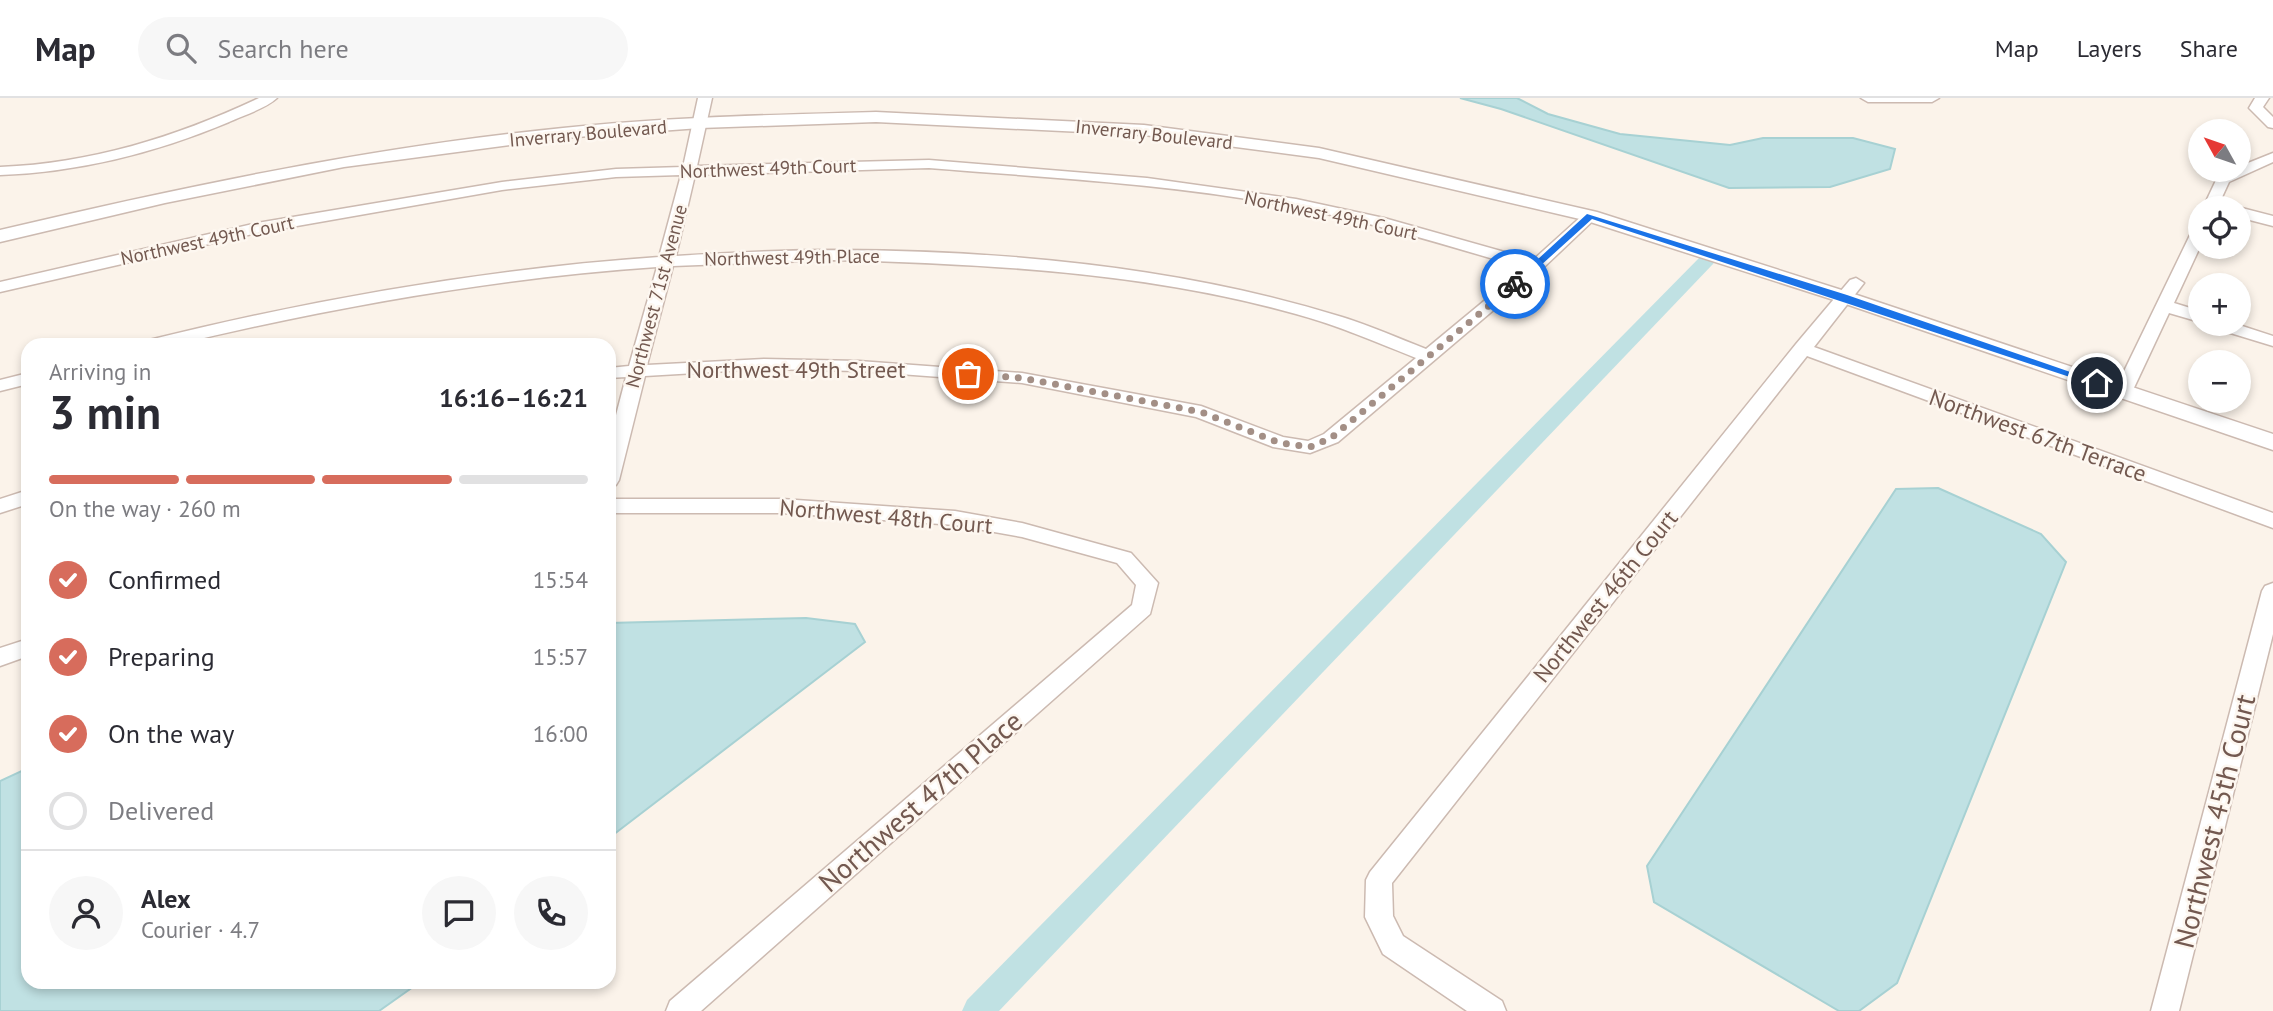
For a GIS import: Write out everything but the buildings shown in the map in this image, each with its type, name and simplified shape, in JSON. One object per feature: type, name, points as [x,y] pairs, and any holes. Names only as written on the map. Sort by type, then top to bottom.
[{"type":"street","points":[[0,171],[52,167],[110,157],[242,113],[270,98]]},
{"type":"street","points":[[1868,98],[1932,98]]},
{"type":"street","points":[[2262,98],[2256,108],[2273,124]]},
{"type":"street","name":"Inverrary Boulevard","points":[[0,224],[146,187],[285,161],[529,125],[702,111],[874,107],[1018,112],[1134,120],[1320,144],[1489,174],[1612,205],[2126,385],[2273,442]]},
{"type":"street","name":"Northwest 71st Avenue","points":[[616,450],[635,370],[668,261],[702,111]]},
{"type":"street","name":"Inverrary Boulevard","points":[[0,236],[165,197],[344,162],[563,133],[702,111],[1144,130],[1319,153],[1590,216],[1850,290]]},
{"type":"street","points":[[2217,196],[2222,179],[2273,158]]},
{"type":"street","name":"Northwest 49th Court","points":[[0,287],[257,228],[475,190],[617,173],[929,164],[1147,181],[1296,204],[1356,216],[1536,267]]},
{"type":"street","points":[[2251,215],[2273,221]]},
{"type":"street","points":[[1429,357],[1536,267],[1590,216]]},
{"type":"street","name":"Northwest 49th Place","points":[[183,338],[406,290],[540,272],[749,255],[874,255],[991,260],[1129,275],[1242,295],[1338,321],[1429,357]]},
{"type":"street","points":[[2126,385],[2188,255]]},
{"type":"street","name":"Northwest 46th Court","points":[[1492,1011],[1393,945],[1379,917],[1379,880],[1850,290]]},
{"type":"street","points":[[2163,305],[2188,313]]},
{"type":"street","points":[[2251,334],[2272,341]]},
{"type":"street","name":"Northwest 67th Terrace","points":[[1802,348],[2273,521]]},
{"type":"street","name":"Northwest 49th Street","points":[[616,372],[764,364],[859,366],[1022,378],[1201,412],[1280,443],[1310,447],[1331,438],[1429,357]]},
{"type":"street","points":[[0,386],[21,380]]},
{"type":"street","name":"Inverrary Boulevard","points":[[2126,385],[2273,425]]},
{"type":"street","points":[[0,506],[21,500]]},
{"type":"street","name":"Northwest 48th Court","points":[[616,506],[782,506],[955,518],[1022,530],[1124,558],[1147,583]]},
{"type":"street","name":"Northwest 47th Place","points":[[680,1011],[1142,608],[1147,583]]},
{"type":"street","name":"Northwest 45th Court","points":[[2165,1011],[2273,591]]},
{"type":"street","points":[[0,657],[21,650]]},
{"type":"water","points":[[1460,98],[1517,98],[1548,114],[1620,134],[1730,145],[1763,138],[1853,138],[1895,149],[1890,169],[1830,187],[1729,188],[1501,109]]},
{"type":"water","points":[[1938,488],[2041,534],[2066,562],[1897,983],[1859,1011],[1839,1011],[1654,902],[1647,866],[1896,489]]},
{"type":"water","points":[[806,618],[855,624],[865,642],[616,833],[616,623]]},
{"type":"water","points":[[21,771],[21,989],[410,989],[379,1011],[0,1011],[0,781]]},
{"type":"waterway","points":[[978,1011],[1707,260]]},
{"type":"way so far","points":[[968,374],[1022,378],[1201,412],[1280,443],[1310,447],[1331,438],[1515,284]]},
{"type":"route","points":[[1515,284],[1590,216],[1844,297],[2097,383]]}]
